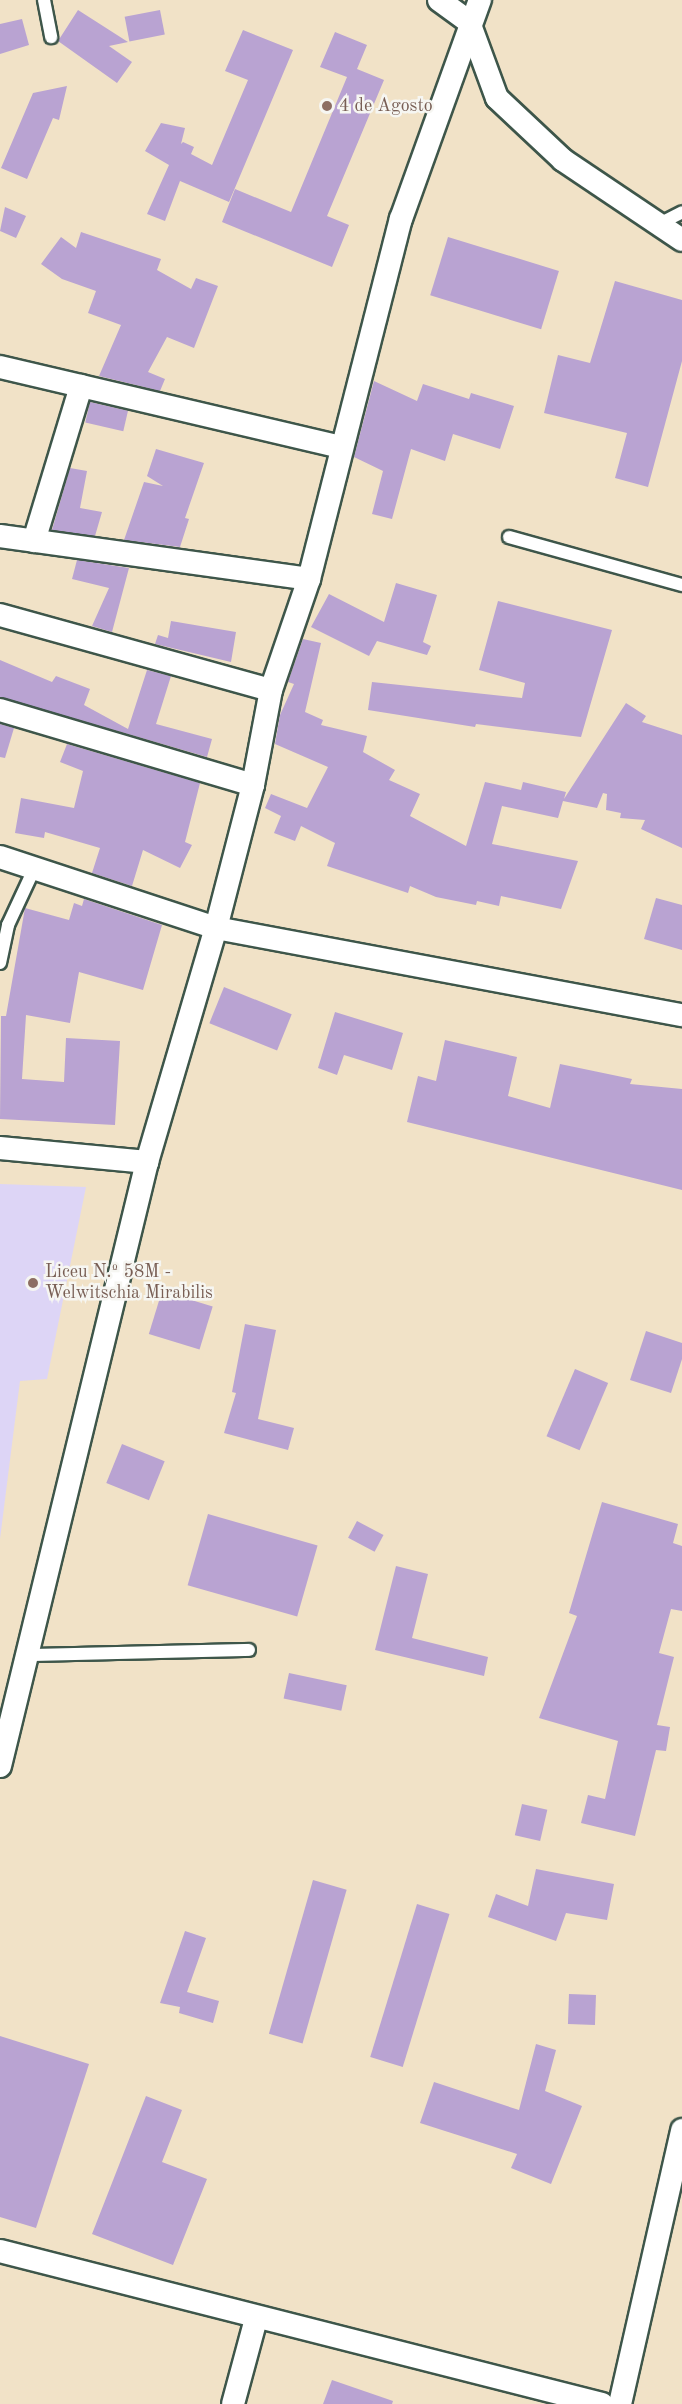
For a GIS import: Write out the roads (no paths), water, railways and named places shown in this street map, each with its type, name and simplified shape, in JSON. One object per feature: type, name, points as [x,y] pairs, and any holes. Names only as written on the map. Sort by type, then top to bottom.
[{"type":"street","points":[[439,0],[469,22],[498,98],[563,160],[682,240]]},
{"type":"street","points":[[0,1766],[147,1162],[216,928],[253,785],[272,690],[309,579],[401,219],[469,22],[480,0]]},
{"type":"street","points":[[0,367],[341,447]]},
{"type":"street","points":[[34,541],[81,386]]},
{"type":"street","points":[[0,536],[309,579]]},
{"type":"street","points":[[0,615],[272,690]]},
{"type":"street","points":[[0,710],[253,785]]},
{"type":"street","points":[[0,857],[216,928],[682,1015]]},
{"type":"street","points":[[0,1148],[147,1162]]},
{"type":"street","points":[[620,2404],[682,2130]]},
{"type":"street","points":[[0,2251],[256,2319],[602,2404]]},
{"type":"street","points":[[233,2404],[256,2319]]},
{"type":"lane","points":[[44,0],[51,37]]},
{"type":"lane","points":[[657,225],[682,212]]},
{"type":"lane","points":[[509,537],[682,585]]},
{"type":"lane","points":[[0,963],[8,925],[35,867]]},
{"type":"lane","points":[[28,1655],[249,1650]]},
{"type":"place","name":"4 de Agosto","points":[[327,106]]},
{"type":"place","name":"Liceu N.º 58M - Welwitschia Mirabilis","points":[[33,1283]]}]
